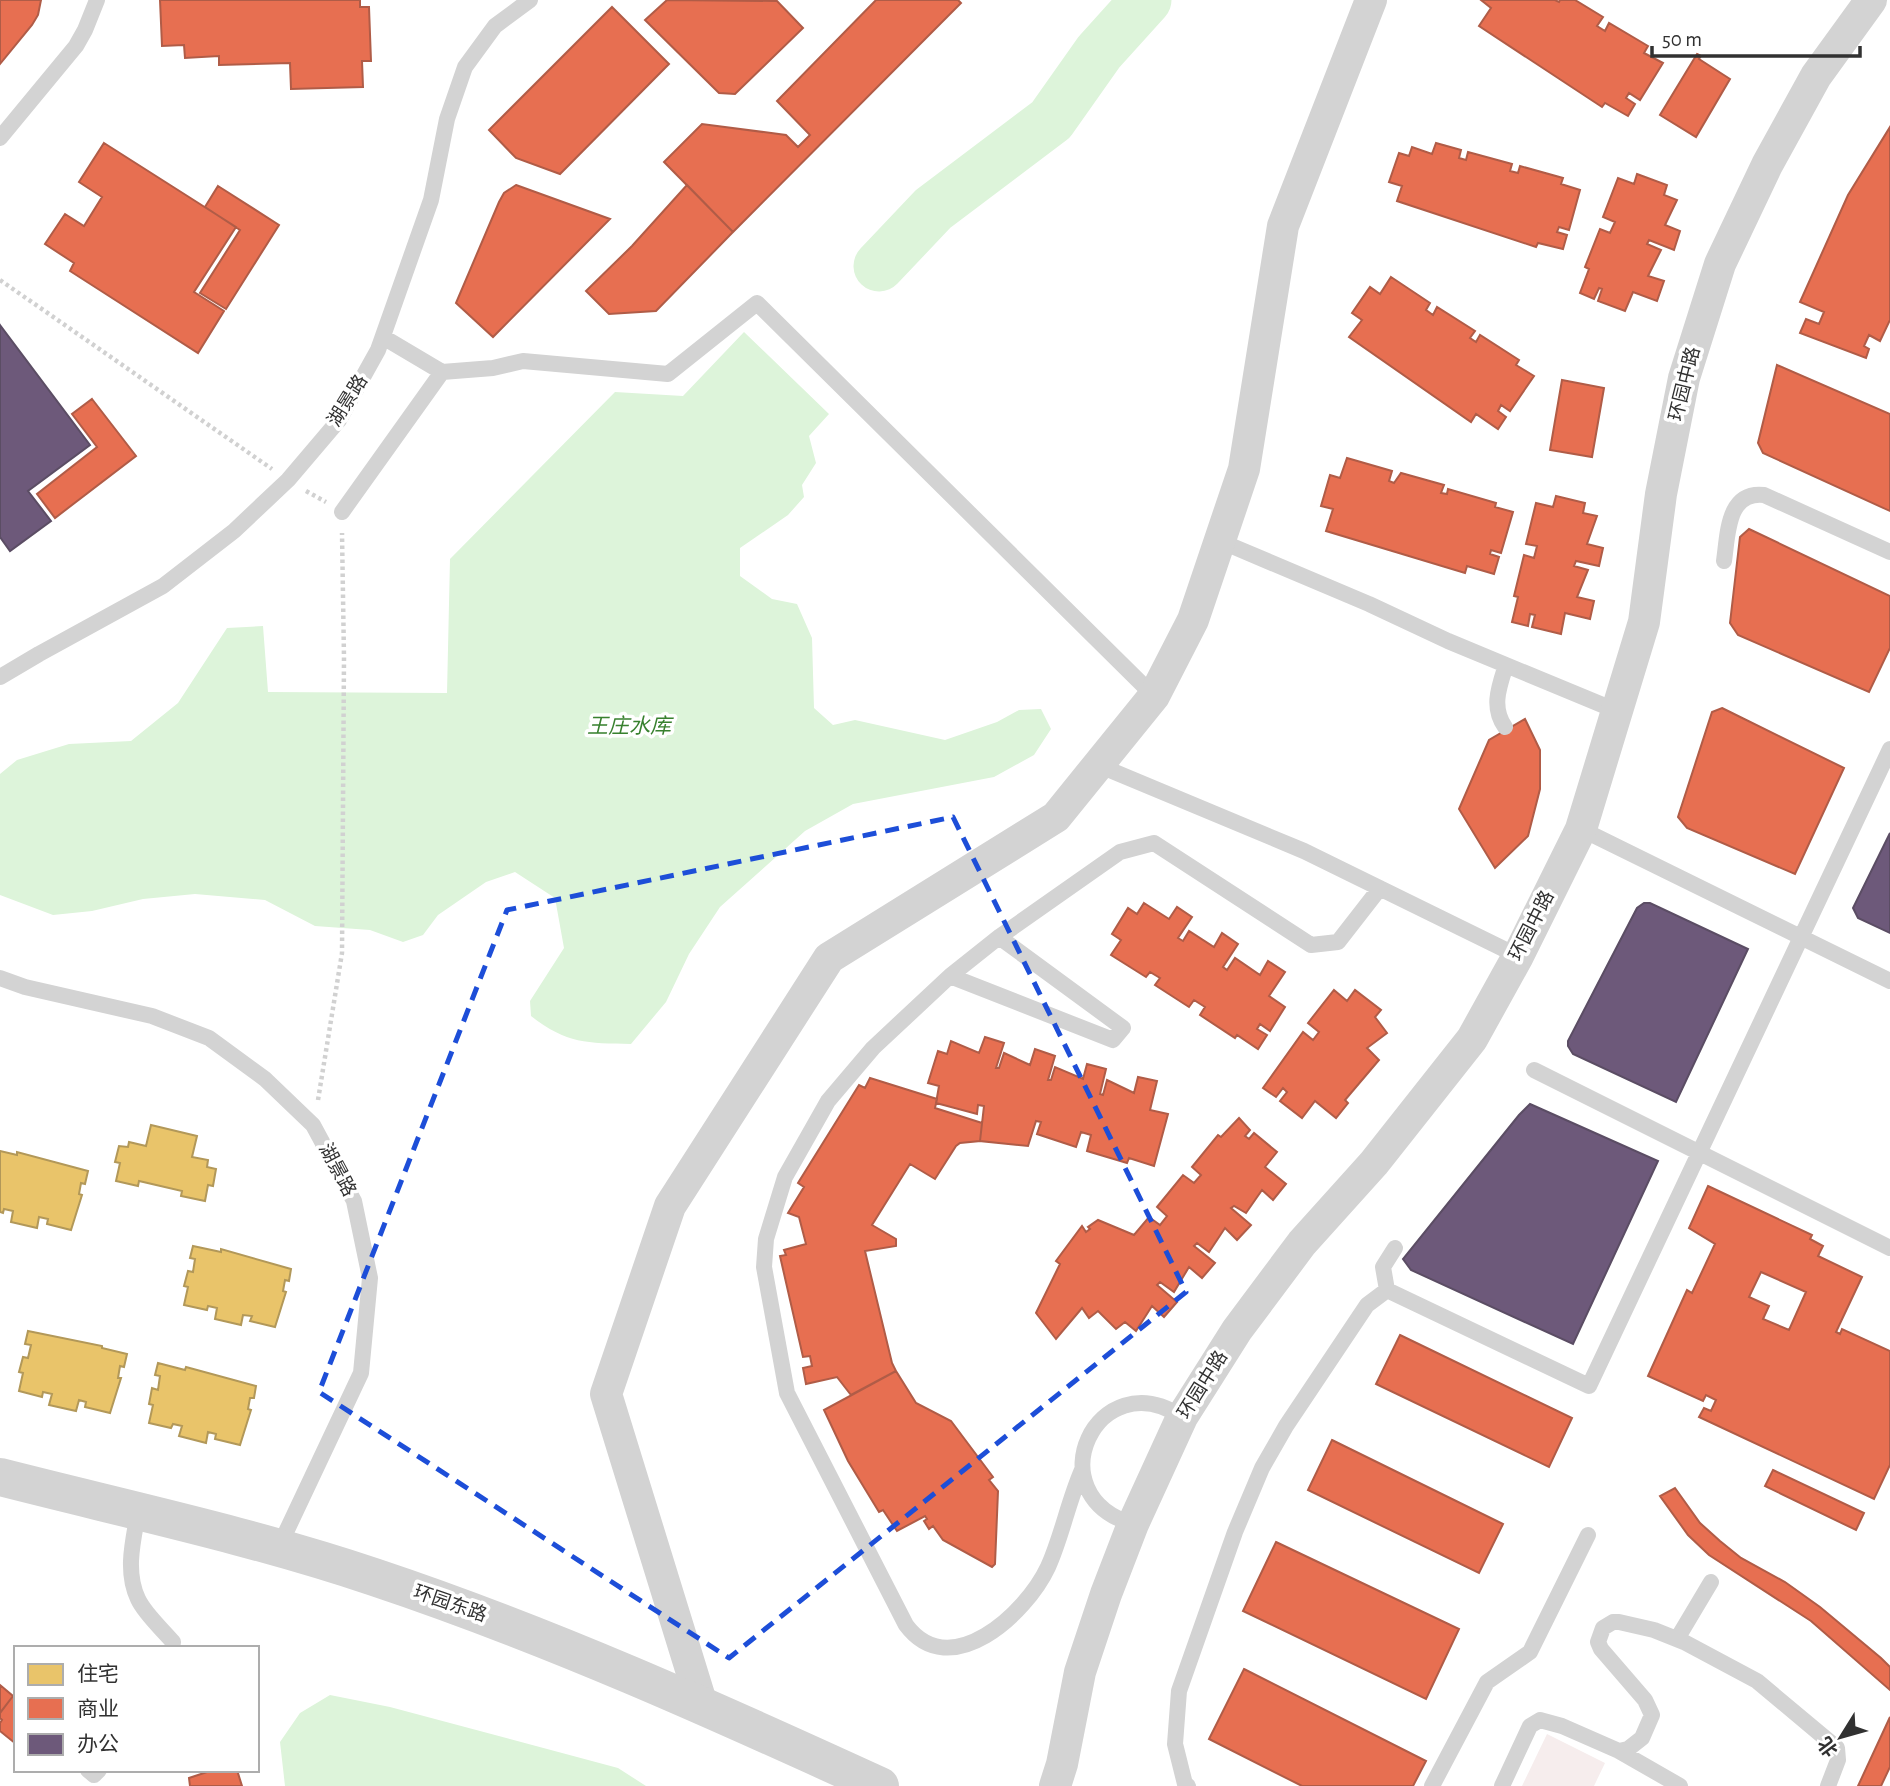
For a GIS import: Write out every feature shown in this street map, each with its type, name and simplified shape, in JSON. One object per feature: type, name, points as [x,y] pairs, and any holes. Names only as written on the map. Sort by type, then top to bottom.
[{"type":"street","points":[[702,1704],[606,1394],[670,1206],[829,958],[1056,817],[1154,696],[1193,620],[1244,469],[1283,226],[1371,0]]},
{"type":"street","name":"环园中路","points":[[1055,1786],[1062,1764],[1080,1672],[1106,1594],[1133,1524],[1182,1417],[1237,1330],[1302,1243],[1374,1164],[1472,1039],[1518,956],[1581,829],[1643,622],[1661,494],[1684,378],[1720,264],[1767,164],[1816,76],[1871,0]]},
{"type":"street","name":"环园东路","points":[[0,1478],[278,1549],[372,1577],[505,1623],[702,1704],[880,1786]]},
{"type":"lane","points":[[0,138],[76,46],[97,0]]},
{"type":"lane","name":"湖景路","points":[[0,677],[163,586],[234,531],[288,480],[339,420],[383,337],[431,200],[447,119],[465,67],[495,26],[530,0]]},
{"type":"lane","points":[[383,337],[442,372],[493,368],[523,361],[668,374],[757,303],[1154,696]]},
{"type":"lane","points":[[342,512],[442,372]]},
{"type":"lane","points":[[1724,561],[1732,512],[1742,499],[1756,494],[1764,495],[1890,552]]},
{"type":"lane","points":[[1220,541],[1617,711]]},
{"type":"lane","points":[[1505,727],[1498,718],[1496,706],[1506,665]]},
{"type":"lane","points":[[1387,1290],[1589,1385],[1889,755]]},
{"type":"lane","points":[[1098,765],[1304,851],[1518,956]]},
{"type":"lane","points":[[1581,829],[1890,981]]},
{"type":"lane","points":[[1082,1470],[1070,1497],[1048,1567],[1023,1604],[992,1630],[964,1646],[953,1649],[931,1646],[921,1641],[906,1625],[787,1392],[764,1266],[765,1239],[785,1178],[828,1101],[873,1048],[950,976],[999,937],[1120,852],[1154,843],[1311,945],[1338,942],[1380,888]]},
{"type":"lane","points":[[950,976],[1113,1040],[1124,1028],[999,937]]},
{"type":"lane","name":"湖景路","points":[[0,978],[25,987],[152,1016],[209,1038],[265,1079],[313,1125],[354,1201],[370,1278],[361,1373],[278,1549]]},
{"type":"lane","points":[[1534,1070],[1890,1248]]},
{"type":"lane","points":[[1387,1290],[1383,1267],[1395,1248]]},
{"type":"lane","points":[[1188,1786],[1185,1784],[1175,1744],[1179,1691],[1235,1532],[1262,1468],[1286,1426],[1367,1305],[1387,1290]]},
{"type":"lane","points":[[1133,1524],[1118,1520],[1093,1500],[1082,1470],[1082,1454],[1087,1439],[1094,1427],[1115,1409],[1143,1403],[1170,1409],[1182,1417]]},
{"type":"lane","points":[[138,1513],[131,1556],[132,1578],[138,1601],[173,1642],[172,1646]]},
{"type":"lane","points":[[1432,1786],[1487,1682],[1530,1652],[1588,1535]]},
{"type":"lane","points":[[1677,1639],[1711,1583]]},
{"type":"lane","points":[[1619,1751],[1628,1749],[1642,1738],[1651,1723],[1652,1715],[1645,1700],[1601,1649],[1599,1635],[1607,1624],[1619,1622],[1654,1630],[1677,1639],[1757,1681],[1837,1748],[1838,1759],[1828,1786]]},
{"type":"lane","points":[[1502,1786],[1530,1726],[1540,1720],[1554,1723],[1619,1751],[1680,1786]]},
{"type":"path","points":[[0,280],[288,480],[342,512],[342,953],[313,1125]]},
{"type":"highlighted area","points":[[953,817],[1186,1292],[729,1658],[319,1392],[507,910]]},
{"type":"shaded area","points":[[1547,1734],[1605,1763],[1594,1786],[1522,1786]]},
{"type":"water","name":"王庄水库","points":[[744,332],[829,414],[809,436],[816,463],[802,485],[804,497],[788,515],[740,548],[740,576],[772,599],[797,604],[812,638],[814,708],[833,725],[855,720],[945,740],[997,722],[1019,710],[1041,709],[1051,729],[1034,755],[994,777],[853,804],[805,831],[720,907],[689,954],[666,1002],[631,1044],[602,1043],[567,1037],[531,1016],[530,1001],[564,948],[555,898],[515,872],[486,882],[438,915],[423,935],[403,942],[370,930],[315,926],[265,900],[195,894],[143,899],[92,911],[53,915],[0,895],[0,774],[17,760],[69,744],[131,741],[178,703],[227,628],[263,626],[268,692],[447,693],[450,559],[615,392],[683,396]]},
{"type":"water","points":[[330,1695],[390,1707],[618,1768],[646,1786],[285,1786],[280,1742],[300,1713]]},
{"type":"building: 住宅","points":[[151,1125],[197,1136],[192,1157],[208,1160],[207,1167],[216,1169],[213,1186],[208,1185],[205,1201],[181,1196],[182,1191],[139,1181],[138,1186],[116,1181],[120,1163],[115,1162],[119,1146],[128,1147],[129,1142],[146,1146]]},
{"type":"building: 住宅","points":[[0,1151],[17,1155],[17,1152],[88,1171],[85,1184],[81,1183],[79,1194],[82,1195],[71,1230],[47,1224],[48,1219],[39,1217],[37,1228],[11,1222],[13,1211],[4,1209],[3,1213],[0,1212]]},
{"type":"building: 住宅","points":[[193,1246],[221,1252],[221,1249],[291,1269],[289,1281],[285,1280],[283,1291],[286,1292],[275,1327],[250,1321],[252,1316],[243,1315],[241,1325],[215,1319],[217,1308],[208,1306],[207,1310],[184,1305],[188,1287],[184,1286],[188,1271],[193,1272],[195,1259],[190,1258]]},
{"type":"building: 住宅","points":[[28,1331],[102,1346],[127,1354],[124,1367],[120,1366],[118,1378],[121,1378],[110,1413],[85,1407],[86,1402],[79,1400],[76,1411],[49,1405],[52,1394],[43,1392],[42,1397],[19,1391],[23,1373],[19,1372],[23,1357],[28,1358],[31,1345],[25,1344]]},
{"type":"building: 住宅","points":[[158,1363],[185,1370],[186,1367],[256,1386],[254,1398],[250,1398],[248,1409],[251,1410],[240,1445],[215,1439],[216,1434],[208,1432],[206,1443],[179,1436],[182,1426],[173,1424],[171,1428],[149,1423],[153,1405],[149,1404],[152,1388],[158,1390],[160,1376],[155,1375]]},
{"type":"building: 商业","points":[[0,0],[41,0],[38,15],[32,25],[0,64]]},
{"type":"building: 商业","points":[[160,0],[360,0],[360,7],[369,7],[371,61],[362,61],[363,87],[291,89],[290,63],[219,65],[219,56],[185,58],[184,45],[162,46]]},
{"type":"building: 商业","points":[[667,0],[777,1],[803,28],[735,94],[719,93],[645,20]]},
{"type":"building: 商业","points":[[876,0],[958,0],[961,3],[733,232],[664,162],[702,124],[786,135],[798,147],[810,135],[777,101]]},
{"type":"building: 商业","points":[[1481,0],[1575,0],[1603,17],[1597,26],[1605,31],[1609,23],[1648,46],[1644,53],[1663,63],[1640,100],[1629,93],[1626,98],[1635,104],[1628,116],[1605,103],[1602,107],[1479,26],[1491,8]]},
{"type":"building: 商业","points":[[612,7],[669,64],[560,174],[516,158],[489,130]]},
{"type":"building: 商业","points":[[1697,54],[1701,56],[1699,59],[1730,79],[1696,137],[1660,115]]},
{"type":"building: 商业","points":[[1890,127],[1890,320],[1880,341],[1869,335],[1864,346],[1869,349],[1866,358],[1800,333],[1806,319],[1819,324],[1824,312],[1800,302],[1848,195]]},
{"type":"building: 商业","points":[[104,143],[236,227],[194,292],[224,311],[198,353],[70,271],[74,263],[45,244],[65,214],[84,226],[102,197],[79,182]]},
{"type":"building: 商业","points":[[1436,143],[1461,150],[1459,158],[1466,160],[1468,152],[1512,164],[1510,171],[1518,173],[1520,166],[1563,178],[1561,184],[1580,190],[1569,230],[1559,227],[1557,232],[1567,235],[1563,249],[1538,243],[1536,247],[1397,201],[1402,186],[1389,182],[1399,153],[1409,156],[1412,147],[1432,154]]},
{"type":"building: 商业","points":[[1637,174],[1667,185],[1664,195],[1677,200],[1665,225],[1680,231],[1674,250],[1649,240],[1647,244],[1661,250],[1648,276],[1664,281],[1657,301],[1633,292],[1625,311],[1598,301],[1602,289],[1599,288],[1594,299],[1580,293],[1589,269],[1585,267],[1600,229],[1610,233],[1615,222],[1603,217],[1618,178],[1634,184]]},
{"type":"building: 商业","points":[[516,185],[610,219],[493,337],[456,303],[499,202],[504,193]]},
{"type":"building: 商业","points":[[687,185],[733,232],[656,311],[609,314],[586,291],[632,246]]},
{"type":"building: 商业","points":[[218,186],[279,225],[226,309],[200,293],[240,230],[205,207]]},
{"type":"building: 商业","points":[[1391,277],[1430,303],[1426,310],[1433,315],[1437,307],[1475,331],[1470,338],[1476,342],[1480,335],[1519,360],[1516,365],[1534,376],[1510,411],[1501,405],[1498,411],[1506,417],[1498,429],[1476,414],[1471,422],[1349,337],[1362,320],[1352,313],[1370,287],[1380,294]]},
{"type":"building: 商业","points":[[1777,365],[1890,414],[1890,511],[1763,453],[1758,443]]},
{"type":"building: 商业","points":[[1562,380],[1604,388],[1592,457],[1550,450]]},
{"type":"building: 商业","points":[[92,399],[136,456],[55,518],[37,494],[97,447],[72,414]]},
{"type":"building: 商业","points":[[1347,458],[1392,471],[1389,481],[1394,483],[1401,473],[1444,485],[1441,493],[1447,494],[1448,489],[1496,503],[1495,507],[1513,512],[1501,553],[1491,550],[1490,554],[1499,557],[1494,574],[1467,566],[1465,573],[1326,531],[1333,509],[1321,506],[1330,475],[1340,478]]},
{"type":"building: 商业","points":[[1556,496],[1585,503],[1583,513],[1597,516],[1587,544],[1603,548],[1599,566],[1576,561],[1574,566],[1588,570],[1577,597],[1594,601],[1590,619],[1565,613],[1561,634],[1532,627],[1535,615],[1530,614],[1528,626],[1512,622],[1518,597],[1514,596],[1524,555],[1534,558],[1537,546],[1526,544],[1536,503],[1553,507]]},
{"type":"building: 商业","points":[[1749,529],[1890,596],[1890,648],[1869,692],[1738,635],[1730,623],[1740,537]]},
{"type":"building: 商业","points":[[1722,708],[1844,768],[1795,874],[1687,828],[1678,817],[1712,712]]},
{"type":"building: 商业","points":[[1525,719],[1540,750],[1540,789],[1528,836],[1495,868],[1459,809],[1489,740]]},
{"type":"building: 商业","points":[[1144,903],[1169,919],[1177,907],[1192,917],[1178,938],[1183,941],[1189,931],[1214,947],[1222,933],[1238,944],[1223,967],[1227,970],[1235,958],[1260,975],[1268,961],[1285,972],[1269,996],[1285,1007],[1270,1031],[1260,1024],[1257,1029],[1267,1035],[1258,1049],[1237,1035],[1235,1038],[1200,1015],[1205,1007],[1194,1000],[1189,1007],[1155,985],[1160,978],[1150,972],[1146,977],[1111,955],[1121,940],[1112,934],[1128,908],[1137,914]]},
{"type":"building: 商业","points":[[1334,990],[1347,1001],[1355,990],[1381,1010],[1375,1017],[1387,1033],[1367,1048],[1379,1060],[1345,1100],[1348,1103],[1336,1118],[1315,1101],[1302,1118],[1280,1101],[1287,1092],[1283,1088],[1276,1097],[1263,1088],[1303,1032],[1313,1040],[1319,1032],[1308,1023]]},
{"type":"building: 商业","points":[[985,1037],[1004,1043],[996,1068],[999,1068],[1004,1053],[1030,1065],[1035,1049],[1055,1056],[1048,1080],[1051,1080],[1055,1067],[1083,1079],[1087,1064],[1106,1069],[1100,1094],[1103,1095],[1107,1080],[1134,1093],[1138,1077],[1157,1081],[1150,1110],[1168,1114],[1154,1166],[1129,1158],[1127,1163],[1087,1151],[1091,1135],[1081,1132],[1076,1147],[1037,1134],[1041,1122],[1036,1121],[1028,1146],[980,1141],[984,1106],[978,1105],[977,1114],[936,1103],[939,1086],[928,1083],[938,1051],[947,1054],[951,1041],[979,1053]]},
{"type":"building: 商业","points":[[870,1078],[937,1099],[935,1108],[982,1123],[980,1141],[960,1143],[956,1146],[935,1179],[910,1164],[872,1225],[896,1239],[896,1246],[865,1251],[896,1371],[851,1395],[837,1377],[806,1384],[803,1368],[812,1366],[810,1356],[803,1357],[780,1256],[786,1255],[784,1250],[806,1244],[799,1217],[788,1213],[804,1187],[798,1183],[859,1085],[865,1088]]},
{"type":"building: 商业","points":[[1239,1118],[1250,1130],[1245,1136],[1249,1139],[1254,1133],[1277,1152],[1265,1167],[1286,1184],[1273,1200],[1262,1190],[1246,1213],[1234,1206],[1231,1208],[1251,1225],[1237,1240],[1225,1228],[1209,1252],[1197,1243],[1194,1246],[1215,1263],[1202,1278],[1189,1267],[1174,1292],[1160,1282],[1157,1285],[1177,1302],[1164,1317],[1152,1306],[1136,1331],[1125,1322],[1116,1329],[1098,1311],[1089,1318],[1082,1308],[1056,1339],[1036,1313],[1060,1264],[1056,1261],[1082,1226],[1086,1232],[1090,1229],[1088,1227],[1098,1220],[1134,1235],[1149,1217],[1160,1225],[1167,1216],[1157,1207],[1183,1175],[1194,1183],[1201,1175],[1192,1167],[1218,1135],[1221,1137]]},
{"type":"building: 商业","points":[[1708,1186],[1812,1235],[1810,1239],[1823,1246],[1818,1256],[1862,1277],[1836,1332],[1840,1334],[1842,1329],[1890,1351],[1890,1465],[1874,1499],[1699,1417],[1704,1408],[1711,1411],[1716,1400],[1706,1395],[1703,1401],[1648,1376],[1687,1290],[1692,1293],[1715,1244],[1689,1228]],"holes":[[[1761,1272],[1806,1292],[1789,1330],[1763,1319],[1769,1306],[1749,1297]]]},
{"type":"building: 商业","points":[[1400,1335],[1572,1418],[1549,1467],[1376,1384]]},
{"type":"building: 商业","points":[[896,1371],[916,1403],[951,1421],[993,1477],[989,1480],[998,1491],[995,1564],[992,1567],[943,1540],[933,1526],[929,1529],[924,1521],[927,1519],[925,1516],[897,1531],[883,1510],[879,1512],[848,1461],[824,1410]]},
{"type":"building: 商业","points":[[1332,1440],[1503,1524],[1479,1573],[1308,1490]]},
{"type":"building: 商业","points":[[1773,1470],[1864,1513],[1856,1530],[1765,1486]]},
{"type":"building: 商业","points":[[1675,1488],[1700,1523],[1720,1541],[1741,1558],[1785,1582],[1820,1607],[1881,1658],[1890,1667],[1890,1690],[1811,1621],[1709,1555],[1688,1535],[1660,1496]]},
{"type":"building: 商业","points":[[1276,1542],[1459,1629],[1426,1699],[1243,1611]]},
{"type":"building: 商业","points":[[1244,1669],[1426,1761],[1413,1786],[1302,1786],[1209,1739]]},
{"type":"building: 商业","points":[[0,1685],[13,1696],[0,1713]]},
{"type":"building: 商业","points":[[14,1697],[14,1742],[0,1731],[0,1713]]},
{"type":"building: 商业","points":[[1890,1717],[1890,1767],[1881,1786],[1858,1786]]},
{"type":"building: 商业","points":[[207,1772],[238,1772],[242,1786],[190,1786],[189,1778]]},
{"type":"building: 办公","points":[[0,325],[90,445],[28,491],[51,521],[10,551],[0,537]]},
{"type":"building: 办公","points":[[1890,833],[1890,933],[1858,918],[1853,908]]},
{"type":"building: 办公","points":[[1644,903],[1650,903],[1748,949],[1676,1102],[1573,1054],[1568,1046],[1568,1041],[1637,908]]},
{"type":"building: 办公","points":[[1530,1104],[1658,1161],[1573,1344],[1411,1270],[1403,1259]]},
{"type":"waterway","points":[[879,266],[933,209],[1051,120],[1099,52],[1146,0]]}]
